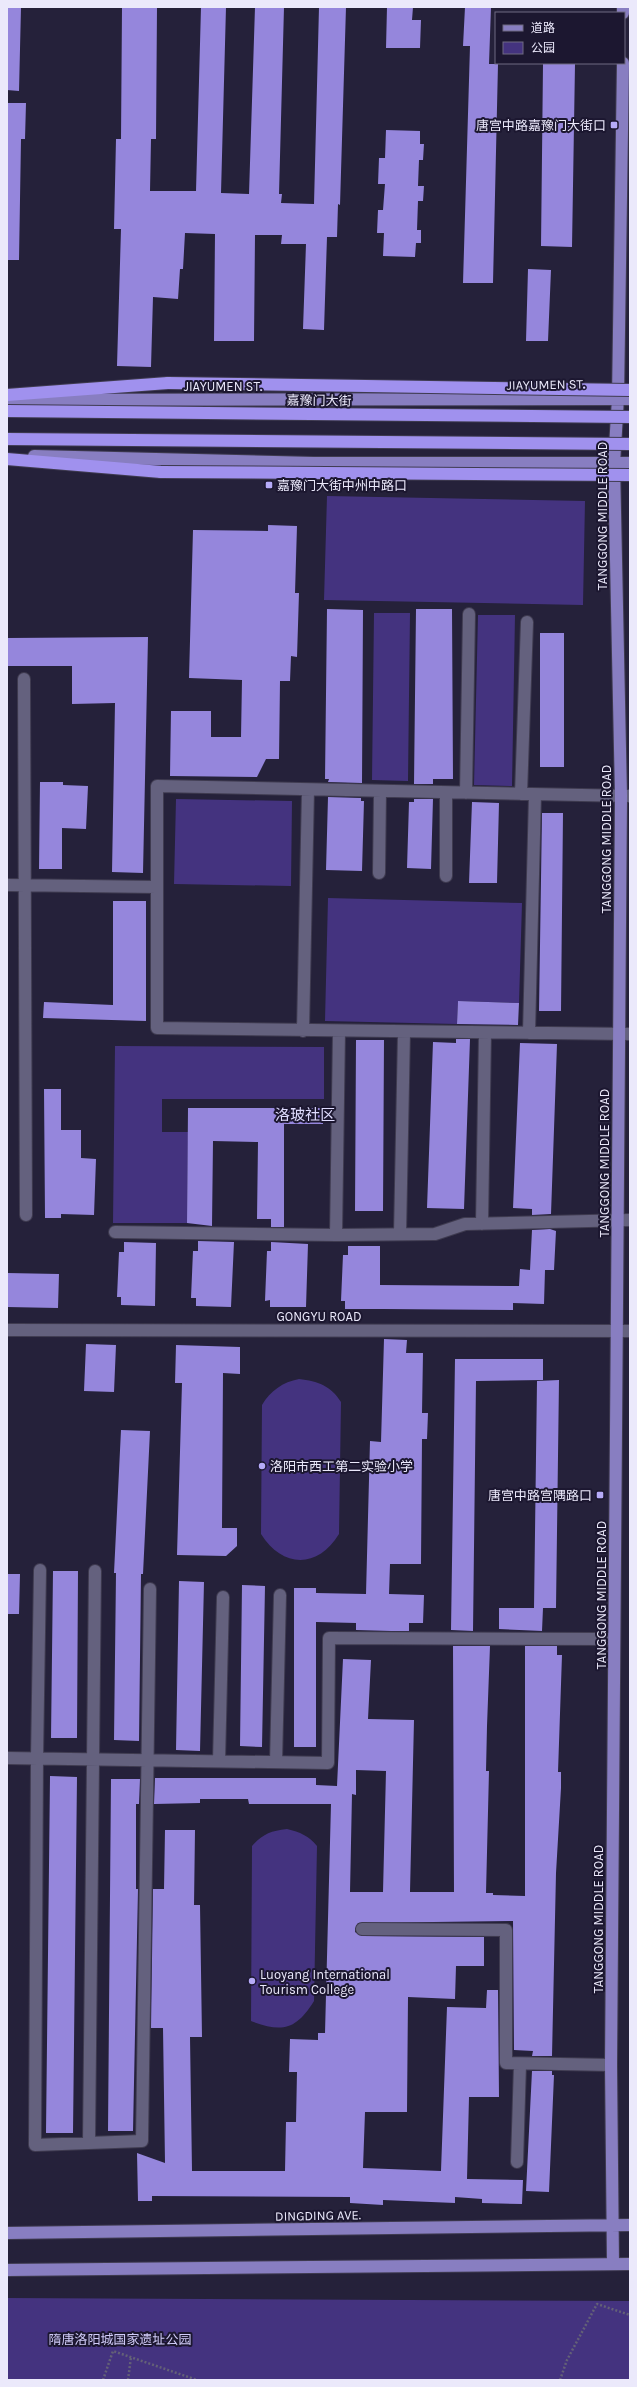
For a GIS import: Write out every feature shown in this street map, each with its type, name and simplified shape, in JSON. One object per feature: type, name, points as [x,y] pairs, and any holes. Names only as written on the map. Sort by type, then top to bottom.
[{"type":"highway","points":[[7,395],[168,383],[630,390]]},
{"type":"highway","name":"嘉豫门大街","points":[[7,411],[630,417]]},
{"type":"highway","points":[[7,439],[630,444]]},
{"type":"highway","points":[[7,459],[161,472],[630,475]]},
{"type":"main road","name":"TANGGONG MIDDLE ROAD","points":[[613,2264],[611,2065],[616,1331],[617,1220],[624,1034],[625,796],[614,464],[624,398],[623,64]]},
{"type":"main road","name":"JIAYUMEN ST.","points":[[7,400],[624,398]]},
{"type":"main road","points":[[7,456],[314,463],[630,463]]},
{"type":"main road","name":"DINGDING AVE.","points":[[7,2233],[630,2224]]},
{"type":"main road","points":[[7,2270],[630,2264]]},
{"type":"street","points":[[466,793],[469,614]]},
{"type":"street","points":[[521,794],[527,622]]},
{"type":"street","points":[[24,679],[26,1215]]},
{"type":"street","points":[[624,1034],[157,1028],[157,786],[625,796]]},
{"type":"street","points":[[303,1031],[308,790]]},
{"type":"street","points":[[379,872],[380,791]]},
{"type":"street","points":[[446,793],[446,876]]},
{"type":"street","points":[[529,1033],[535,795]]},
{"type":"street","points":[[7,885],[157,887]]},
{"type":"street","points":[[336,1235],[339,1031]]},
{"type":"street","points":[[400,1234],[404,1032]]},
{"type":"street","points":[[482,1224],[485,1033]]},
{"type":"street","points":[[116,1232],[336,1235],[434,1234],[465,1224],[630,1220]]},
{"type":"street","name":"GONGYU ROAD","points":[[7,1330],[630,1331]]},
{"type":"street","points":[[40,1570],[37,1758],[35,2145],[142,2141],[146,1760],[150,1589]]},
{"type":"street","points":[[89,2142],[95,1571]]},
{"type":"street","points":[[276,1762],[280,1595]]},
{"type":"street","points":[[219,1761],[223,1597]]},
{"type":"street","points":[[7,1758],[328,1763],[329,1638],[614,1639]]},
{"type":"street","points":[[362,1929],[506,1930],[506,2063],[611,2065]]},
{"type":"street","points":[[517,2162],[520,2064]]},
{"type":"path","points":[[560,2380],[567,2360],[597,2304],[630,2315]]},
{"type":"path","points":[[103,2380],[113,2351],[197,2380]]},
{"type":"path","points":[[128,2380],[131,2357]]},
{"type":"green space","points":[[327,496],[585,501],[583,605],[324,600]]},
{"type":"green space","points":[[374,613],[410,613],[408,781],[372,780]]},
{"type":"green space","points":[[478,615],[515,615],[512,786],[474,785]]},
{"type":"green space","points":[[176,799],[292,801],[291,886],[174,884]]},
{"type":"green space","points":[[328,898],[522,903],[519,1003],[458,1001],[457,1024],[325,1021]]},
{"type":"green space","points":[[115,1046],[324,1047],[324,1099],[162,1099],[162,1132],[188,1132],[187,1223],[113,1223]]},
{"type":"green space","points":[[299,1379],[312,1381],[323,1385],[333,1392],[341,1402],[339,1534],[321,1554],[300,1560],[289,1558],[279,1553],[261,1534],[262,1405],[273,1391],[288,1382]]},
{"type":"green space","points":[[287,1829],[304,1835],[317,1846],[314,2001],[301,2018],[294,2023],[280,2028],[262,2025],[251,2021],[252,1846],[267,1834]]},
{"type":"green space","name":"隋唐洛阳城国家遗址公园","points":[[7,2298],[630,2301],[630,2380],[7,2380]]},
{"type":"building","points":[[7,7],[21,7],[19,91],[7,90]]},
{"type":"building","points":[[122,7],[157,7],[156,139],[151,139],[150,191],[196,191],[201,7],[226,7],[221,193],[249,194],[255,7],[284,7],[279,194],[282,194],[281,203],[314,204],[319,7],[346,7],[340,205],[338,204],[337,237],[327,237],[324,330],[303,329],[306,244],[281,244],[282,235],[255,235],[254,341],[214,341],[215,234],[185,233],[183,269],[180,269],[178,299],[153,297],[151,367],[117,366],[121,229],[114,229],[116,139],[121,139]]},
{"type":"building","points":[[387,7],[413,7],[412,20],[421,20],[420,48],[386,48]]},
{"type":"building","points":[[465,7],[491,7],[489,64],[498,64],[493,283],[463,283],[470,46],[463,46]]},
{"type":"building","points":[[543,64],[575,64],[572,247],[541,246]]},
{"type":"building","points":[[7,103],[26,103],[25,139],[21,139],[19,260],[7,260]]},
{"type":"building","points":[[386,130],[420,131],[420,144],[424,144],[423,160],[419,160],[418,186],[424,186],[423,201],[418,201],[417,230],[421,230],[421,243],[416,243],[415,257],[383,256],[384,233],[377,233],[378,210],[383,210],[385,184],[378,184],[379,158],[385,158]]},
{"type":"building","points":[[528,269],[551,270],[548,341],[526,341]]},
{"type":"building","points":[[268,525],[297,526],[295,593],[299,593],[297,657],[291,656],[290,681],[280,681],[279,759],[266,759],[257,777],[170,776],[171,711],[211,711],[211,737],[241,737],[242,680],[189,678],[193,530],[268,531]]},
{"type":"building","points":[[327,609],[363,610],[362,783],[328,782],[329,779],[325,779]]},
{"type":"building","points":[[416,609],[452,609],[453,779],[433,779],[433,784],[414,784]]},
{"type":"building","points":[[540,633],[564,633],[564,767],[540,767]]},
{"type":"building","points":[[148,637],[143,873],[112,872],[115,703],[72,704],[72,666],[7,666],[7,638]]},
{"type":"building","points":[[40,782],[63,782],[63,785],[88,786],[86,829],[62,828],[62,869],[39,869]]},
{"type":"building","points":[[328,797],[361,798],[361,801],[364,801],[362,871],[326,870]]},
{"type":"building","points":[[414,799],[433,799],[431,869],[407,868],[409,802],[414,802]]},
{"type":"building","points":[[472,802],[499,803],[497,883],[469,883]]},
{"type":"building","points":[[542,813],[563,813],[561,1011],[539,1011]]},
{"type":"building","points":[[113,901],[146,901],[146,1021],[43,1018],[44,1002],[113,1005]]},
{"type":"building","points":[[458,1001],[519,1003],[518,1025],[457,1024]]},
{"type":"building","points":[[456,1039],[470,1039],[464,1209],[427,1208],[433,1042],[456,1043]]},
{"type":"building","points":[[356,1040],[384,1040],[383,1211],[355,1211]]},
{"type":"building","points":[[520,1043],[557,1044],[551,1214],[532,1215],[532,1209],[513,1208]]},
{"type":"building","points":[[44,1089],[61,1089],[61,1130],[81,1130],[81,1158],[96,1159],[94,1215],[61,1214],[61,1218],[45,1218]]},
{"type":"building","points":[[188,1108],[323,1108],[323,1124],[284,1124],[284,1227],[271,1227],[271,1219],[257,1219],[258,1142],[213,1141],[212,1226],[187,1223]]},
{"type":"building","points":[[550,1229],[556,1231],[554,1270],[545,1270],[544,1304],[513,1303],[513,1310],[345,1309],[345,1301],[341,1301],[343,1255],[348,1255],[348,1246],[380,1246],[380,1285],[519,1286],[520,1269],[530,1270],[532,1230]]},
{"type":"building","points":[[198,1241],[234,1242],[231,1307],[196,1306],[196,1298],[191,1298],[193,1251],[198,1251]]},
{"type":"building","points":[[124,1242],[156,1243],[155,1306],[121,1305],[121,1297],[117,1297],[119,1252],[124,1252]]},
{"type":"building","points":[[271,1242],[308,1244],[306,1307],[270,1307],[270,1300],[265,1301],[267,1251],[271,1251]]},
{"type":"building","points":[[7,1273],[59,1274],[58,1308],[7,1307]]},
{"type":"building","points":[[384,1339],[407,1340],[406,1353],[423,1353],[422,1413],[428,1413],[427,1439],[422,1439],[421,1564],[390,1564],[389,1594],[424,1595],[423,1623],[409,1623],[409,1631],[391,1631],[356,1630],[356,1623],[316,1622],[316,1747],[294,1747],[294,1588],[316,1588],[316,1593],[366,1594],[370,1441],[381,1442]]},
{"type":"building","points":[[86,1344],[116,1345],[114,1392],[84,1391]]},
{"type":"building","points":[[176,1345],[240,1347],[240,1374],[223,1373],[222,1528],[237,1528],[237,1546],[226,1556],[177,1555],[182,1383],[175,1383]]},
{"type":"building","points":[[455,1359],[543,1359],[543,1380],[476,1381],[473,1631],[451,1630]]},
{"type":"building","points":[[559,1380],[556,1608],[543,1608],[542,1631],[499,1629],[499,1608],[534,1608],[537,1381]]},
{"type":"building","points":[[121,1430],[150,1431],[143,1574],[141,1574],[139,1741],[114,1740],[116,1573],[114,1573]]},
{"type":"building","points":[[53,1571],[78,1571],[77,1738],[51,1738]]},
{"type":"building","points":[[7,1574],[20,1574],[19,1614],[7,1614]]},
{"type":"building","points":[[179,1581],[204,1582],[200,1751],[176,1750]]},
{"type":"building","points":[[242,1585],[265,1586],[262,1747],[240,1746]]},
{"type":"building","points":[[453,1646],[490,1646],[486,1771],[489,1771],[486,1893],[493,1893],[493,1895],[525,1896],[525,1646],[557,1646],[557,1655],[562,1655],[558,1772],[561,1772],[561,1788],[556,1873],[552,2056],[532,2056],[533,2051],[514,2050],[513,1921],[358,1923],[355,1929],[355,1932],[362,1936],[484,1937],[484,1966],[456,1966],[455,1999],[408,1997],[407,2112],[365,2112],[363,2168],[441,2171],[447,2007],[486,2008],[487,1990],[498,1990],[499,2097],[469,2097],[467,2179],[523,2180],[522,2204],[482,2203],[482,2199],[455,2197],[455,2203],[383,2200],[383,2205],[350,2203],[350,2197],[152,2196],[152,2201],[138,2201],[137,2153],[165,2163],[163,2028],[151,2028],[153,1889],[164,1889],[165,1830],[195,1830],[194,1905],[200,1905],[202,2037],[190,2037],[192,2171],[285,2171],[286,2122],[296,2122],[297,2072],[289,2072],[290,2039],[318,2040],[318,2033],[325,2033],[331,1804],[249,1804],[248,1799],[200,1799],[200,1803],[154,1804],[155,1778],[316,1778],[316,1785],[337,1786],[343,1659],[371,1660],[368,1719],[414,1720],[410,1892],[454,1892]],"holes":[[[356,1770],[386,1771],[383,1892],[350,1892],[352,1794],[356,1795]]]},
{"type":"building","points":[[50,1776],[77,1777],[73,2133],[46,2133]]},
{"type":"building","points":[[111,1779],[140,1779],[139,1804],[136,1804],[136,1889],[138,1889],[133,2131],[108,2131]]},
{"type":"building","points":[[532,2071],[552,2071],[552,2075],[554,2075],[549,2192],[526,2191]]},
{"type":"place","name":"唐宫中路嘉豫门大街口","points":[[614,125]]},
{"type":"place","name":"嘉豫门大街中州中路口","points":[[269,485]]},
{"type":"place","name":"洛阳市西工第二实验小学","points":[[262,1466]]},
{"type":"place","name":"唐宫中路宫隅路口","points":[[600,1495]]},
{"type":"place","name":"Luoyang International Tourism College","points":[[252,1981]]},
{"type":"district","name":"洛玻社区","points":[[305,1115]]}]
